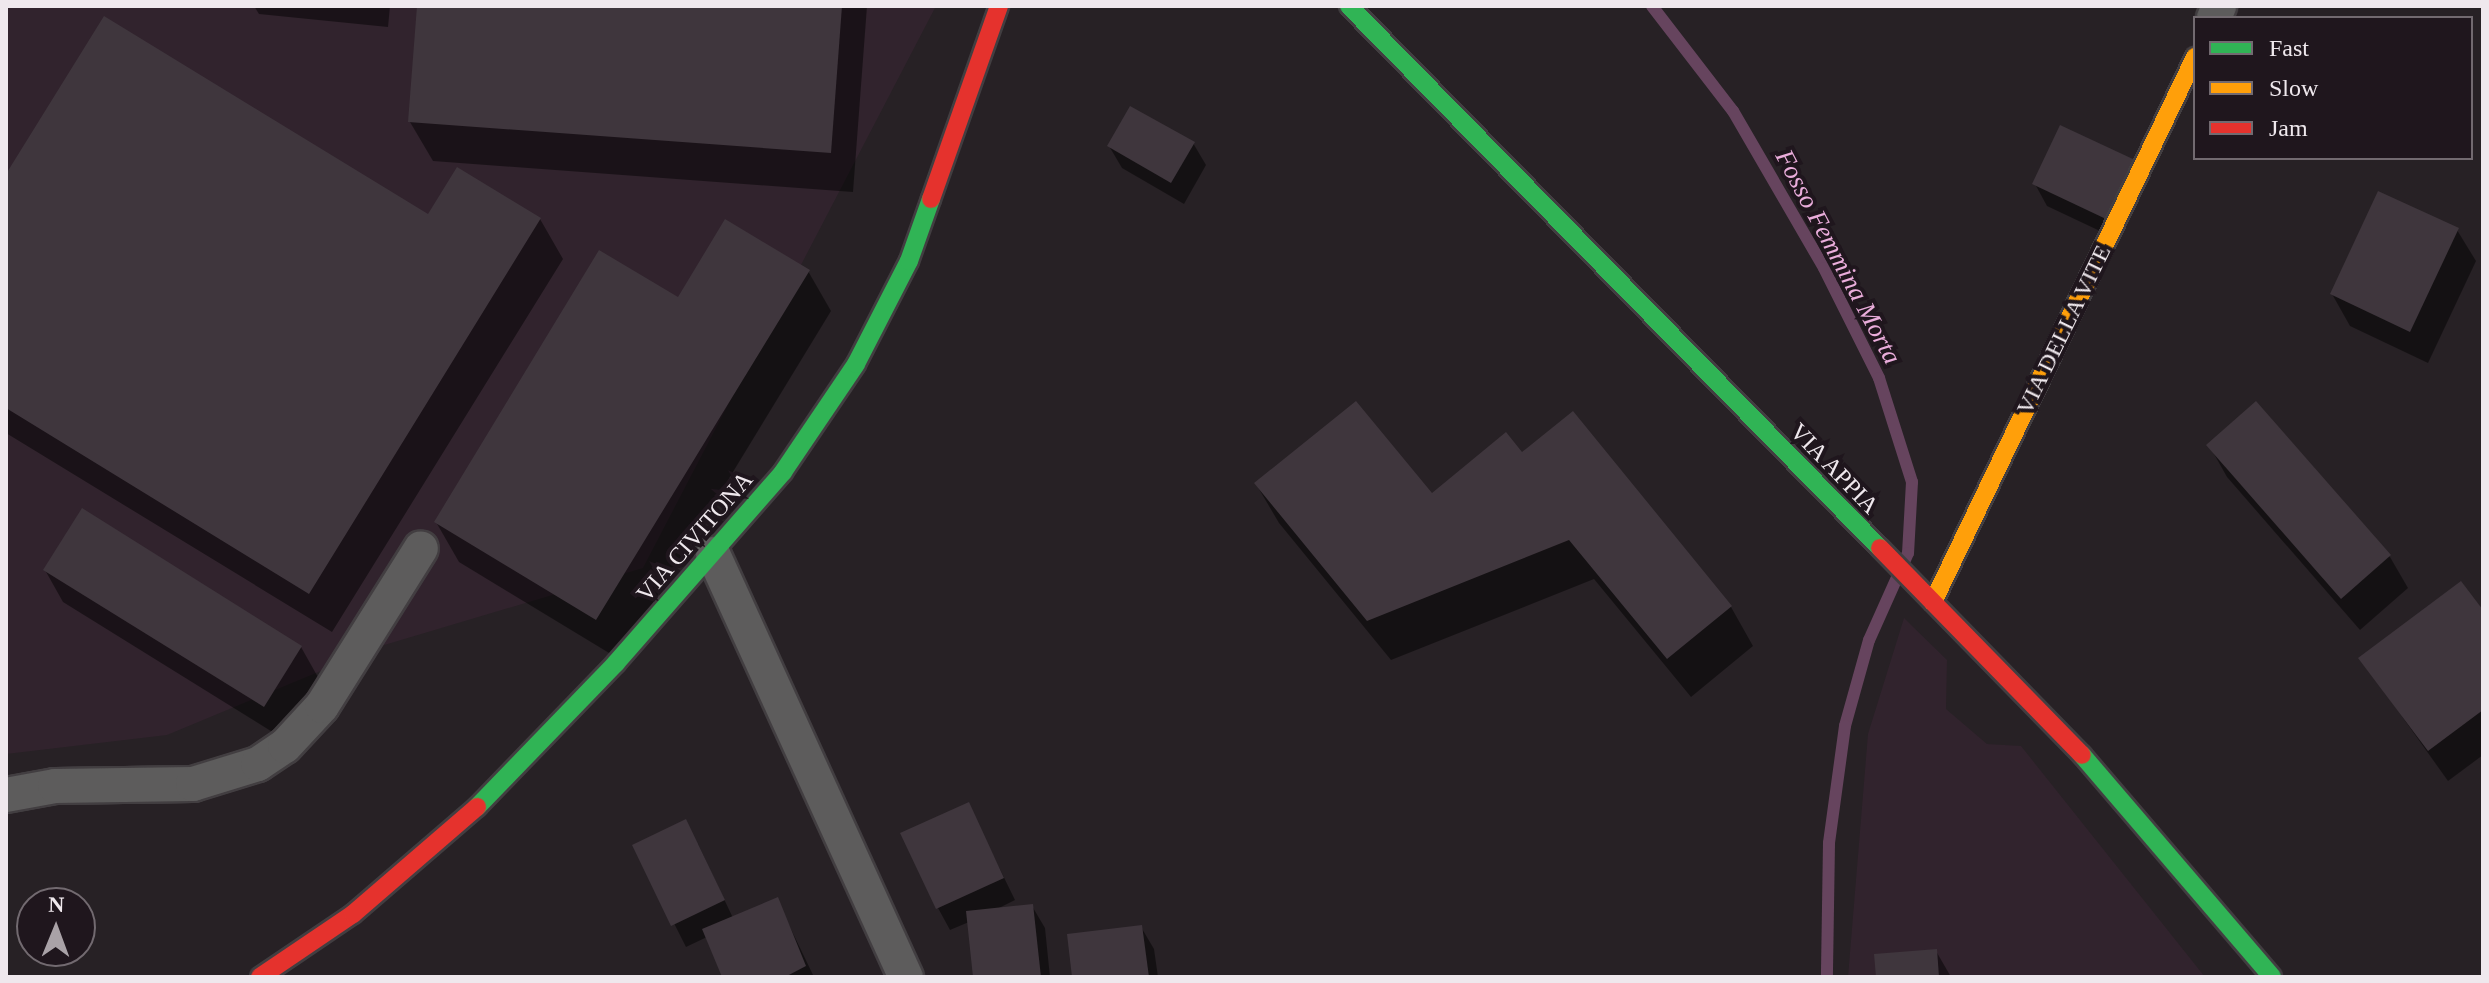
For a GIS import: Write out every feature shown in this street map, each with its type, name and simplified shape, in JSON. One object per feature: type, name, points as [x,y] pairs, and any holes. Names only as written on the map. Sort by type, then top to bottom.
[{"type":"street","name":"VIA CIVITONA","points":[[260,977],[353,914],[440,843],[575,707],[713,554],[822,419],[891,300],[932,204],[999,6]]},
{"type":"street","name":"VIA APPIA","points":[[1349,6],[2148,826],[2272,977]]},
{"type":"street","name":"VIA DELLA VITE","points":[[1933,602],[2193,61]]},
{"type":"street","points":[[6,795],[55,786],[193,784],[258,764],[285,746],[322,706],[421,548]]},
{"type":"street","points":[[713,554],[906,977]]},
{"type":"shaded area","points":[[6,6],[936,6],[643,568],[381,646],[167,735],[6,754]]},
{"type":"shaded area","points":[[1904,618],[1947,660],[1946,709],[1987,744],[2021,746],[2205,977],[1848,977],[1868,734]]},
{"type":"building","points":[[417,6],[842,6],[831,153],[408,122]]},
{"type":"building","points":[[104,16],[428,214],[457,167],[541,218],[309,594],[6,408],[6,174]]},
{"type":"building","points":[[1130,106],[1195,142],[1171,183],[1107,146]]},
{"type":"building","points":[[2060,125],[2135,160],[2106,219],[2032,184]]},
{"type":"building","points":[[2378,191],[2459,228],[2410,332],[2330,294]]},
{"type":"building","points":[[725,219],[810,270],[596,620],[434,522],[599,250],[678,297]]},
{"type":"building","points":[[1356,401],[1432,493],[1506,432],[1522,452],[1573,411],[1732,606],[1667,659],[1569,540],[1367,621],[1254,483]]},
{"type":"building","points":[[2256,401],[2391,555],[2341,599],[2206,445]]},
{"type":"building","points":[[82,508],[302,646],[264,707],[43,570]]},
{"type":"building","points":[[2461,581],[2483,610],[2483,710],[2428,751],[2358,658]]},
{"type":"building","points":[[969,802],[1004,878],[936,909],[900,833]]},
{"type":"building","points":[[686,819],[725,900],[671,926],[632,845]]},
{"type":"building","points":[[778,897],[806,966],[785,977],[722,977],[702,929]]},
{"type":"building","points":[[1033,904],[1041,977],[973,977],[966,911]]},
{"type":"building","points":[[1142,925],[1149,977],[1072,977],[1067,934]]},
{"type":"building","points":[[1937,949],[1939,977],[1876,977],[1874,954]]},
{"type":"waterway","name":"Fosso Femmina Morta","points":[[1652,6],[1733,111],[1824,268],[1879,378],[1912,482],[1908,553],[1869,640],[1845,726],[1829,843],[1827,977]]},
{"type":"traffic: fast","points":[[1349,6],[1880,548]]},
{"type":"traffic: fast","points":[[477,807],[616,663],[783,472],[856,364],[909,261],[931,199]]},
{"type":"traffic: fast","points":[[2082,755],[2272,977]]},
{"type":"traffic: slow","points":[[1933,602],[2193,61]]},
{"type":"traffic: jam","points":[[931,199],[999,6]]},
{"type":"traffic: jam","points":[[1880,548],[2082,755]]},
{"type":"traffic: jam","points":[[260,977],[353,914],[477,807]]}]
